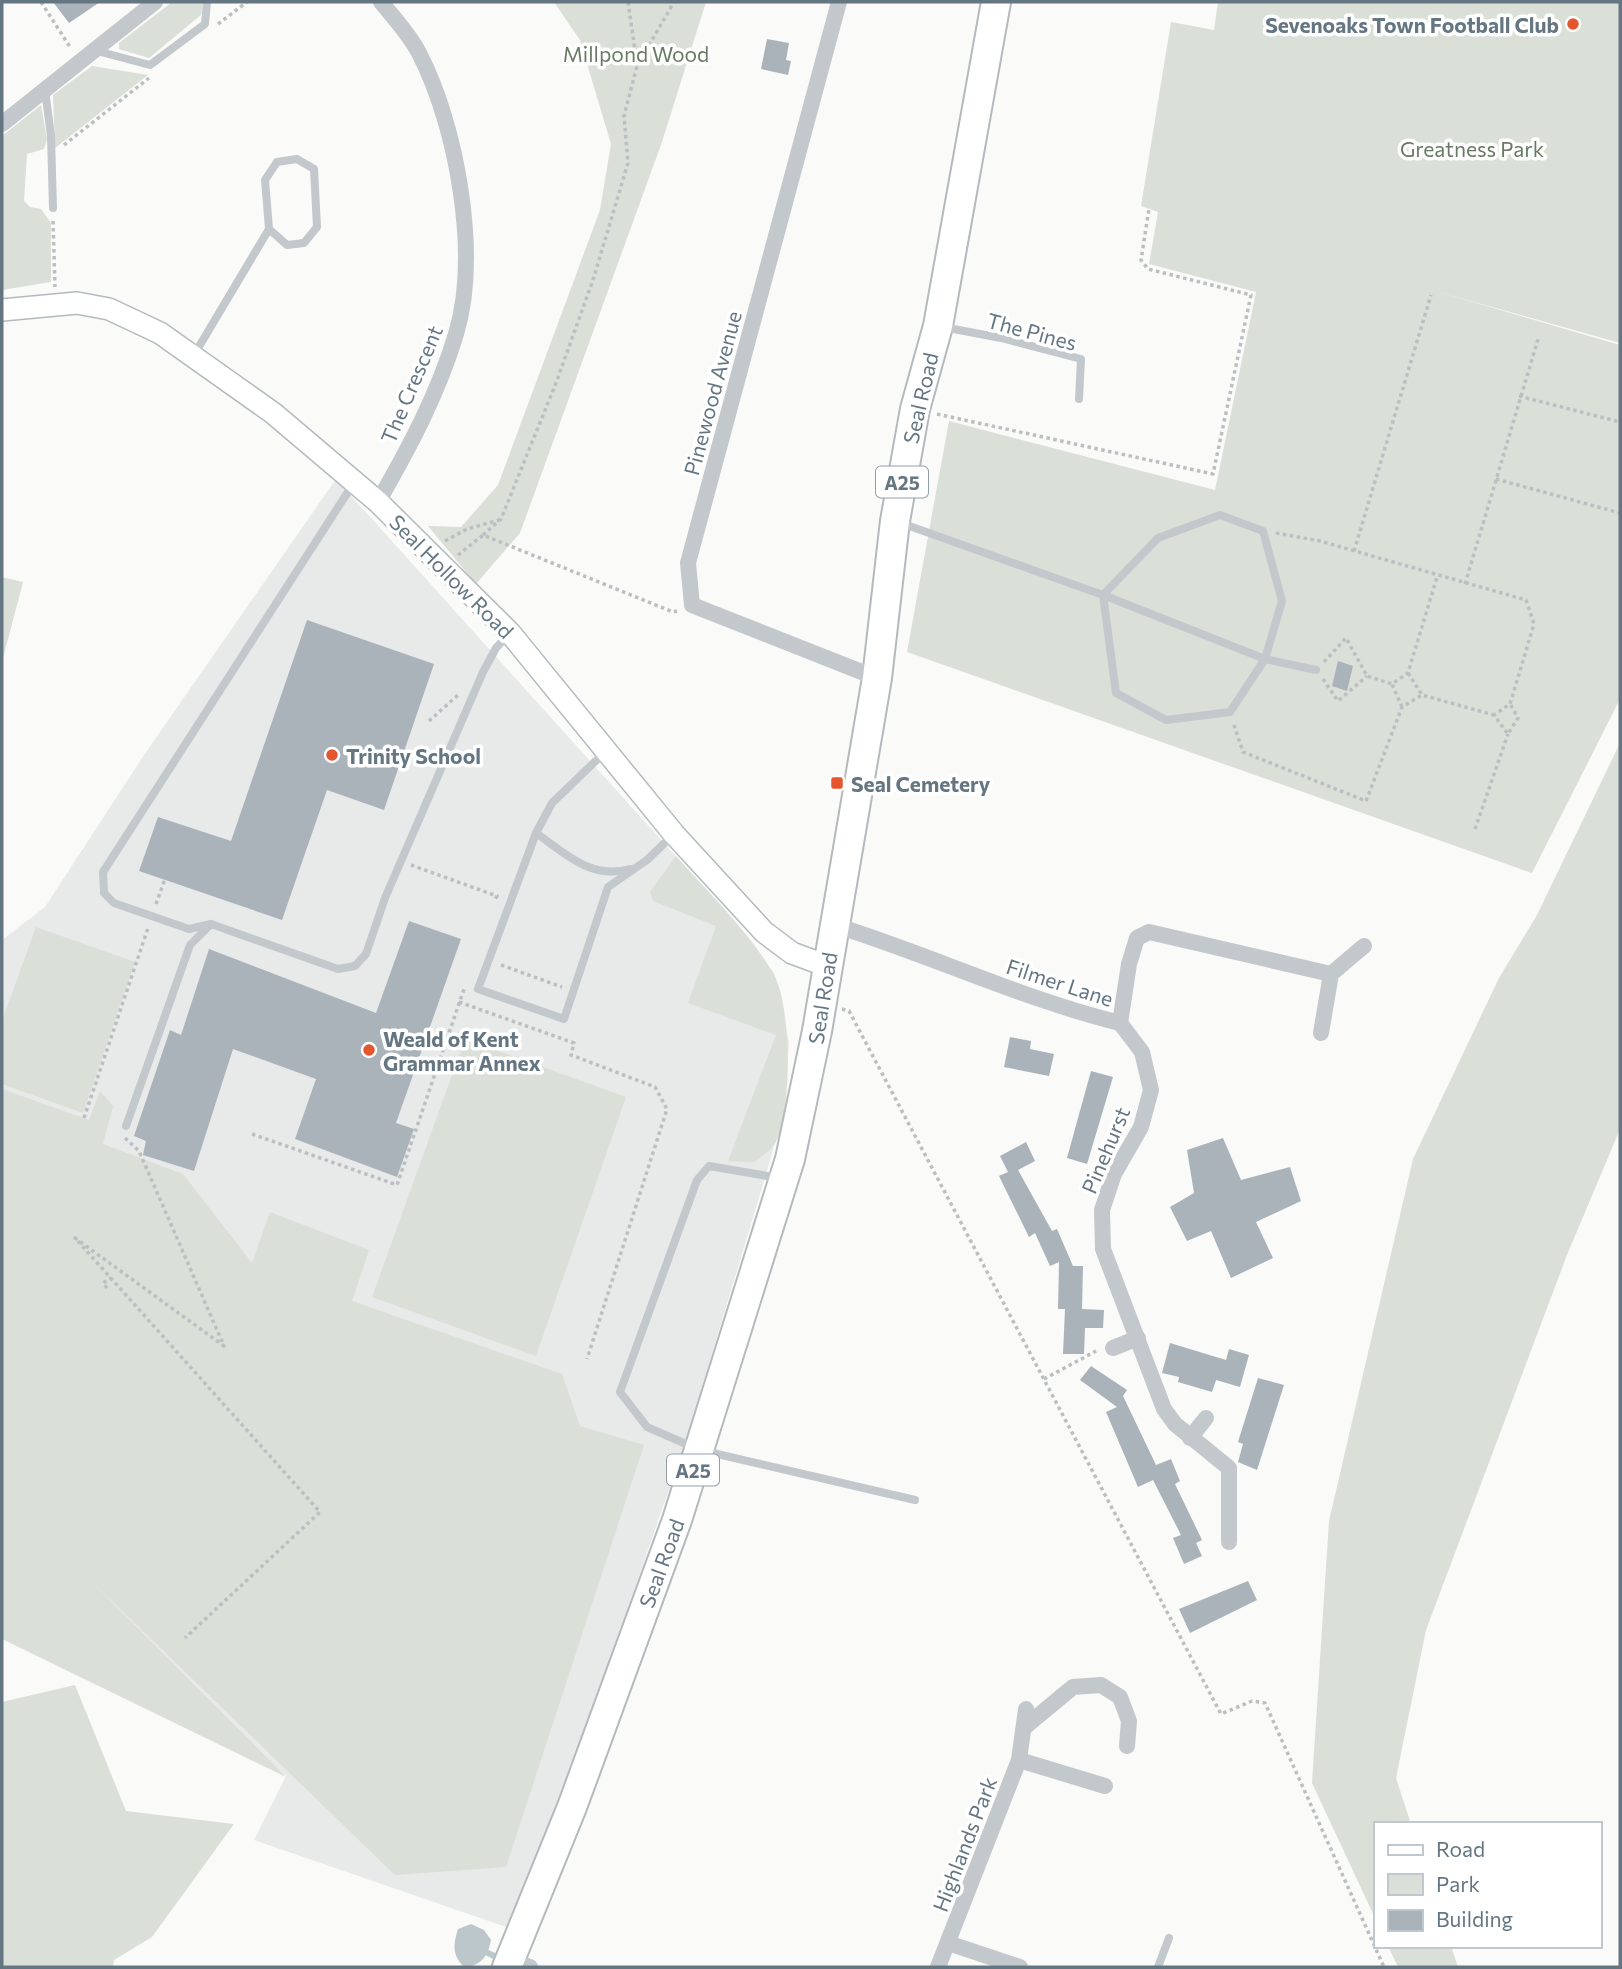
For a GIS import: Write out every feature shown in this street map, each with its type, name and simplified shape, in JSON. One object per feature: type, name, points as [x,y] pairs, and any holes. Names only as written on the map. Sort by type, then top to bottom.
[{"type":"highway","name":"Seal Road","points":[[515,1965],[700,1450],[783,1179],[821,1001],[877,678],[895,521],[915,409],[938,326],[996,2]]},
{"type":"main road","name":"Seal Hollow Road","points":[[2,310],[77,303],[109,309],[145,324],[273,412],[378,502],[510,633],[674,834],[764,933],[792,953],[827,966]]},
{"type":"street","points":[[2,124],[97,51],[155,2]]},
{"type":"street","name":"The Crescent","points":[[378,502],[419,431],[452,345],[467,269],[461,191],[446,124],[419,53],[381,2]]},
{"type":"street","name":"Pinewood Avenue","points":[[692,605],[688,563],[839,2]]},
{"type":"street","points":[[692,605],[877,678]]},
{"type":"street","name":"Filmer Lane","points":[[834,925],[1069,1011],[1121,1023],[1129,964],[1137,938],[1149,932],[1331,974]]},
{"type":"street","points":[[1321,1033],[1331,974],[1364,946]]},
{"type":"street","name":"Pinehurst","points":[[1121,1023],[1142,1052],[1151,1090],[1141,1128],[1114,1174],[1102,1210],[1103,1249],[1164,1409],[1190,1438],[1228,1468],[1229,1542]]},
{"type":"street","points":[[1113,1349],[1138,1338]]},
{"type":"street","points":[[1190,1438],[1206,1418]]},
{"type":"street","points":[[1026,1726],[1073,1687],[1101,1685],[1120,1697],[1129,1721],[1127,1746]]},
{"type":"street","name":"Highlands Park","points":[[938,1967],[1019,1760],[1026,1726],[1026,1709]]},
{"type":"street","name":"Highlands Park","points":[[1019,1760],[1105,1786]]},
{"type":"street","name":"Highlands Park","points":[[948,1943],[1020,1967]]},
{"type":"lane","points":[[97,51],[150,65],[205,23],[207,2]]},
{"type":"lane","points":[[45,90],[53,208]]},
{"type":"lane","points":[[193,356],[268,229],[265,180],[277,162],[297,159],[314,170],[317,227],[304,243],[287,245],[268,229]]},
{"type":"lane","name":"The Pines","points":[[938,326],[1001,338],[1081,359],[1079,399]]},
{"type":"lane","points":[[354,482],[103,872],[104,893],[114,903],[189,929],[211,924],[338,969],[355,966],[366,954],[401,861],[483,672],[496,648],[510,633]]},
{"type":"lane","points":[[1220,515],[1264,531],[1282,601],[1265,659],[1230,712],[1166,720],[1116,693],[1103,596],[1158,538],[1220,515]]},
{"type":"lane","points":[[895,521],[1103,596],[1265,659],[1316,670]]},
{"type":"lane","points":[[607,750],[552,803],[536,833],[478,989],[564,1019],[608,887],[647,860],[674,834]]},
{"type":"lane","points":[[536,833],[576,860],[603,873],[633,868]]},
{"type":"lane","points":[[126,1126],[190,945],[211,924]]},
{"type":"lane","points":[[783,1179],[709,1166],[697,1180],[620,1392],[647,1427],[700,1450],[915,1500]]},
{"type":"lane","points":[[1158,1967],[1169,1938]]},
{"type":"path","points":[[41,2],[81,63]]},
{"type":"path","points":[[205,23],[216,25],[247,2]]},
{"type":"path","points":[[628,2],[637,66]]},
{"type":"path","points":[[444,566],[501,519],[556,383],[628,163],[624,116],[637,66],[674,2]]},
{"type":"path","points":[[51,155],[151,76],[150,65]]},
{"type":"path","points":[[53,208],[56,304]]},
{"type":"path","points":[[915,409],[1213,474],[1251,295],[1149,269],[1142,260],[1149,209]]},
{"type":"path","points":[[1354,552],[1431,295]]},
{"type":"path","points":[[1465,584],[1539,336]]},
{"type":"path","points":[[1520,396],[1620,422]]},
{"type":"path","points":[[1496,479],[1620,513]]},
{"type":"path","points":[[427,550],[467,529],[501,519]]},
{"type":"path","points":[[1264,531],[1320,541],[1526,600],[1534,624],[1510,704],[1494,715]]},
{"type":"path","points":[[483,535],[673,612],[692,605]]},
{"type":"path","points":[[1392,684],[1408,673],[1438,576]]},
{"type":"path","points":[[1367,676],[1338,701],[1316,670],[1346,639],[1367,676],[1392,684],[1402,707]]},
{"type":"path","points":[[1408,673],[1422,695],[1494,715],[1508,734]]},
{"type":"path","points":[[1230,712],[1243,752],[1366,801],[1402,707],[1422,695]]},
{"type":"path","points":[[1475,829],[1508,734],[1518,718],[1510,704]]},
{"type":"path","points":[[401,861],[496,896],[493,905]]},
{"type":"path","points":[[84,1118],[165,879]]},
{"type":"path","points":[[489,960],[573,991]]},
{"type":"path","points":[[251,1134],[397,1185],[466,984]]},
{"type":"path","points":[[821,1001],[849,1012],[1221,1714],[1252,1701],[1265,1703],[1374,1945]]},
{"type":"path","points":[[459,1002],[574,1043],[570,1055],[655,1087],[667,1109],[587,1359]]},
{"type":"path","points":[[126,1126],[124,1137],[139,1151],[225,1346],[75,1238],[320,1512],[186,1638]]},
{"type":"path","points":[[107,1288],[103,1283],[111,1278]]},
{"type":"path","points":[[1043,1380],[1107,1345],[1113,1349]]},
{"type":"path","points":[[1375,1948],[1384,1967]]},
{"type":"shaded area","points":[[336,479],[727,913],[774,973],[789,1042],[784,1106],[770,1161],[685,1443],[603,1680],[509,1928],[254,1840],[286,1776],[2,1548],[2,940],[45,907],[144,755]]},
{"type":"shaded area","points":[[471,1924],[484,1930],[491,1940],[480,1962],[464,1967],[456,1954],[455,1940],[458,1929]]},
{"type":"green space","points":[[172,2],[203,2],[201,15],[149,58],[119,49],[119,43]]},
{"type":"green space","name":"Millpond Wood","points":[[554,2],[706,2],[662,142],[520,533],[476,584],[428,526],[461,527],[498,485],[600,210],[611,144],[580,40]]},
{"type":"green space","name":"Greatness Park","points":[[1218,2],[1620,2],[1620,343],[1435,291],[1620,345],[1620,699],[1532,873],[907,652],[949,421],[1215,490],[1256,292],[1149,264],[1158,212],[1141,206],[1171,22],[1214,30]]},
{"type":"green space","points":[[92,66],[148,75],[55,148],[53,95]]},
{"type":"green space","points":[[41,105],[47,139],[44,149],[27,154],[24,201],[30,207],[41,209],[51,223],[51,282],[2,290],[2,136]]},
{"type":"green space","points":[[2,577],[23,582],[2,662]]},
{"type":"green space","points":[[1620,743],[1620,1129],[1567,1255],[1426,1630],[1396,1778],[1410,1822],[1374,1822],[1374,1916],[1312,1783],[1329,1521],[1413,1159],[1499,978],[1537,915]]},
{"type":"green space","points":[[676,856],[751,941],[779,986],[788,1057],[785,1108],[775,1144],[755,1162],[728,1161],[776,1035],[688,1003],[716,926],[653,901],[650,892]]},
{"type":"green space","points":[[36,927],[135,962],[83,1113],[2,1084],[2,1021]]},
{"type":"green space","points":[[465,1039],[626,1097],[536,1356],[372,1297]]},
{"type":"green space","points":[[2,1089],[89,1120],[100,1091],[113,1106],[103,1144],[183,1174],[252,1263],[270,1212],[369,1250],[352,1301],[562,1374],[580,1426],[644,1445],[506,1867],[395,1875],[88,1578],[286,1777],[2,1639]]},
{"type":"green space","points":[[75,1685],[126,1811],[234,1824],[152,1937],[114,1960],[113,1967],[2,1967],[2,1702]]},
{"type":"green space","points":[[1389,1948],[1452,1948],[1458,1967],[1398,1967]]},
{"type":"building","points":[[53,2],[100,2],[69,23]]},
{"type":"building","points":[[767,39],[789,43],[786,60],[791,61],[788,75],[761,69]]},
{"type":"building","name":"Trinity School","points":[[307,620],[434,664],[384,810],[327,790],[282,920],[139,871],[158,817],[231,841]]},
{"type":"building","points":[[1338,661],[1353,666],[1347,691],[1332,686]]},
{"type":"building","name":"Weald of Kent Grammar Annex","points":[[409,921],[461,939],[396,1123],[414,1129],[397,1177],[295,1139],[316,1079],[233,1049],[194,1171],[143,1155],[146,1141],[134,1136],[170,1030],[181,1035],[209,949],[376,1013]]},
{"type":"building","points":[[1010,1037],[1031,1041],[1030,1049],[1054,1054],[1049,1076],[1004,1067]]},
{"type":"building","points":[[1091,1071],[1113,1077],[1087,1164],[1067,1158]]},
{"type":"building","points":[[1223,1138],[1241,1180],[1290,1167],[1301,1201],[1256,1222],[1273,1258],[1231,1278],[1211,1231],[1187,1241],[1170,1207],[1194,1193],[1187,1150]]},
{"type":"building","points":[[1026,1142],[1035,1161],[1018,1170],[1052,1231],[1057,1229],[1073,1266],[1083,1266],[1082,1309],[1104,1310],[1103,1328],[1085,1328],[1084,1354],[1063,1354],[1065,1309],[1058,1309],[1059,1262],[1050,1266],[1035,1233],[1029,1237],[999,1176],[1008,1172],[1000,1156]]},
{"type":"building","points":[[1170,1343],[1226,1360],[1229,1349],[1249,1355],[1240,1387],[1216,1380],[1212,1392],[1178,1382],[1179,1377],[1162,1373]]},
{"type":"building","points":[[1091,1366],[1127,1390],[1123,1396],[1156,1465],[1171,1459],[1180,1481],[1175,1484],[1202,1540],[1196,1543],[1202,1556],[1184,1564],[1173,1538],[1181,1535],[1153,1480],[1138,1487],[1106,1412],[1117,1407],[1080,1380]]},
{"type":"building","points":[[1258,1378],[1284,1385],[1257,1470],[1238,1462],[1243,1444],[1238,1442]]},
{"type":"building","points":[[1248,1581],[1257,1600],[1190,1633],[1179,1609]]},
{"type":"waterway","points":[[488,1953],[502,1960]]},
{"type":"place","name":"Sevenoaks Town Football Club","points":[[1573,24]]},
{"type":"place","name":"Trinity School","points":[[332,755]]},
{"type":"place","name":"Seal Cemetery","points":[[837,783]]},
{"type":"place","name":"Weald of Kent Grammar Annex","points":[[369,1050]]}]
